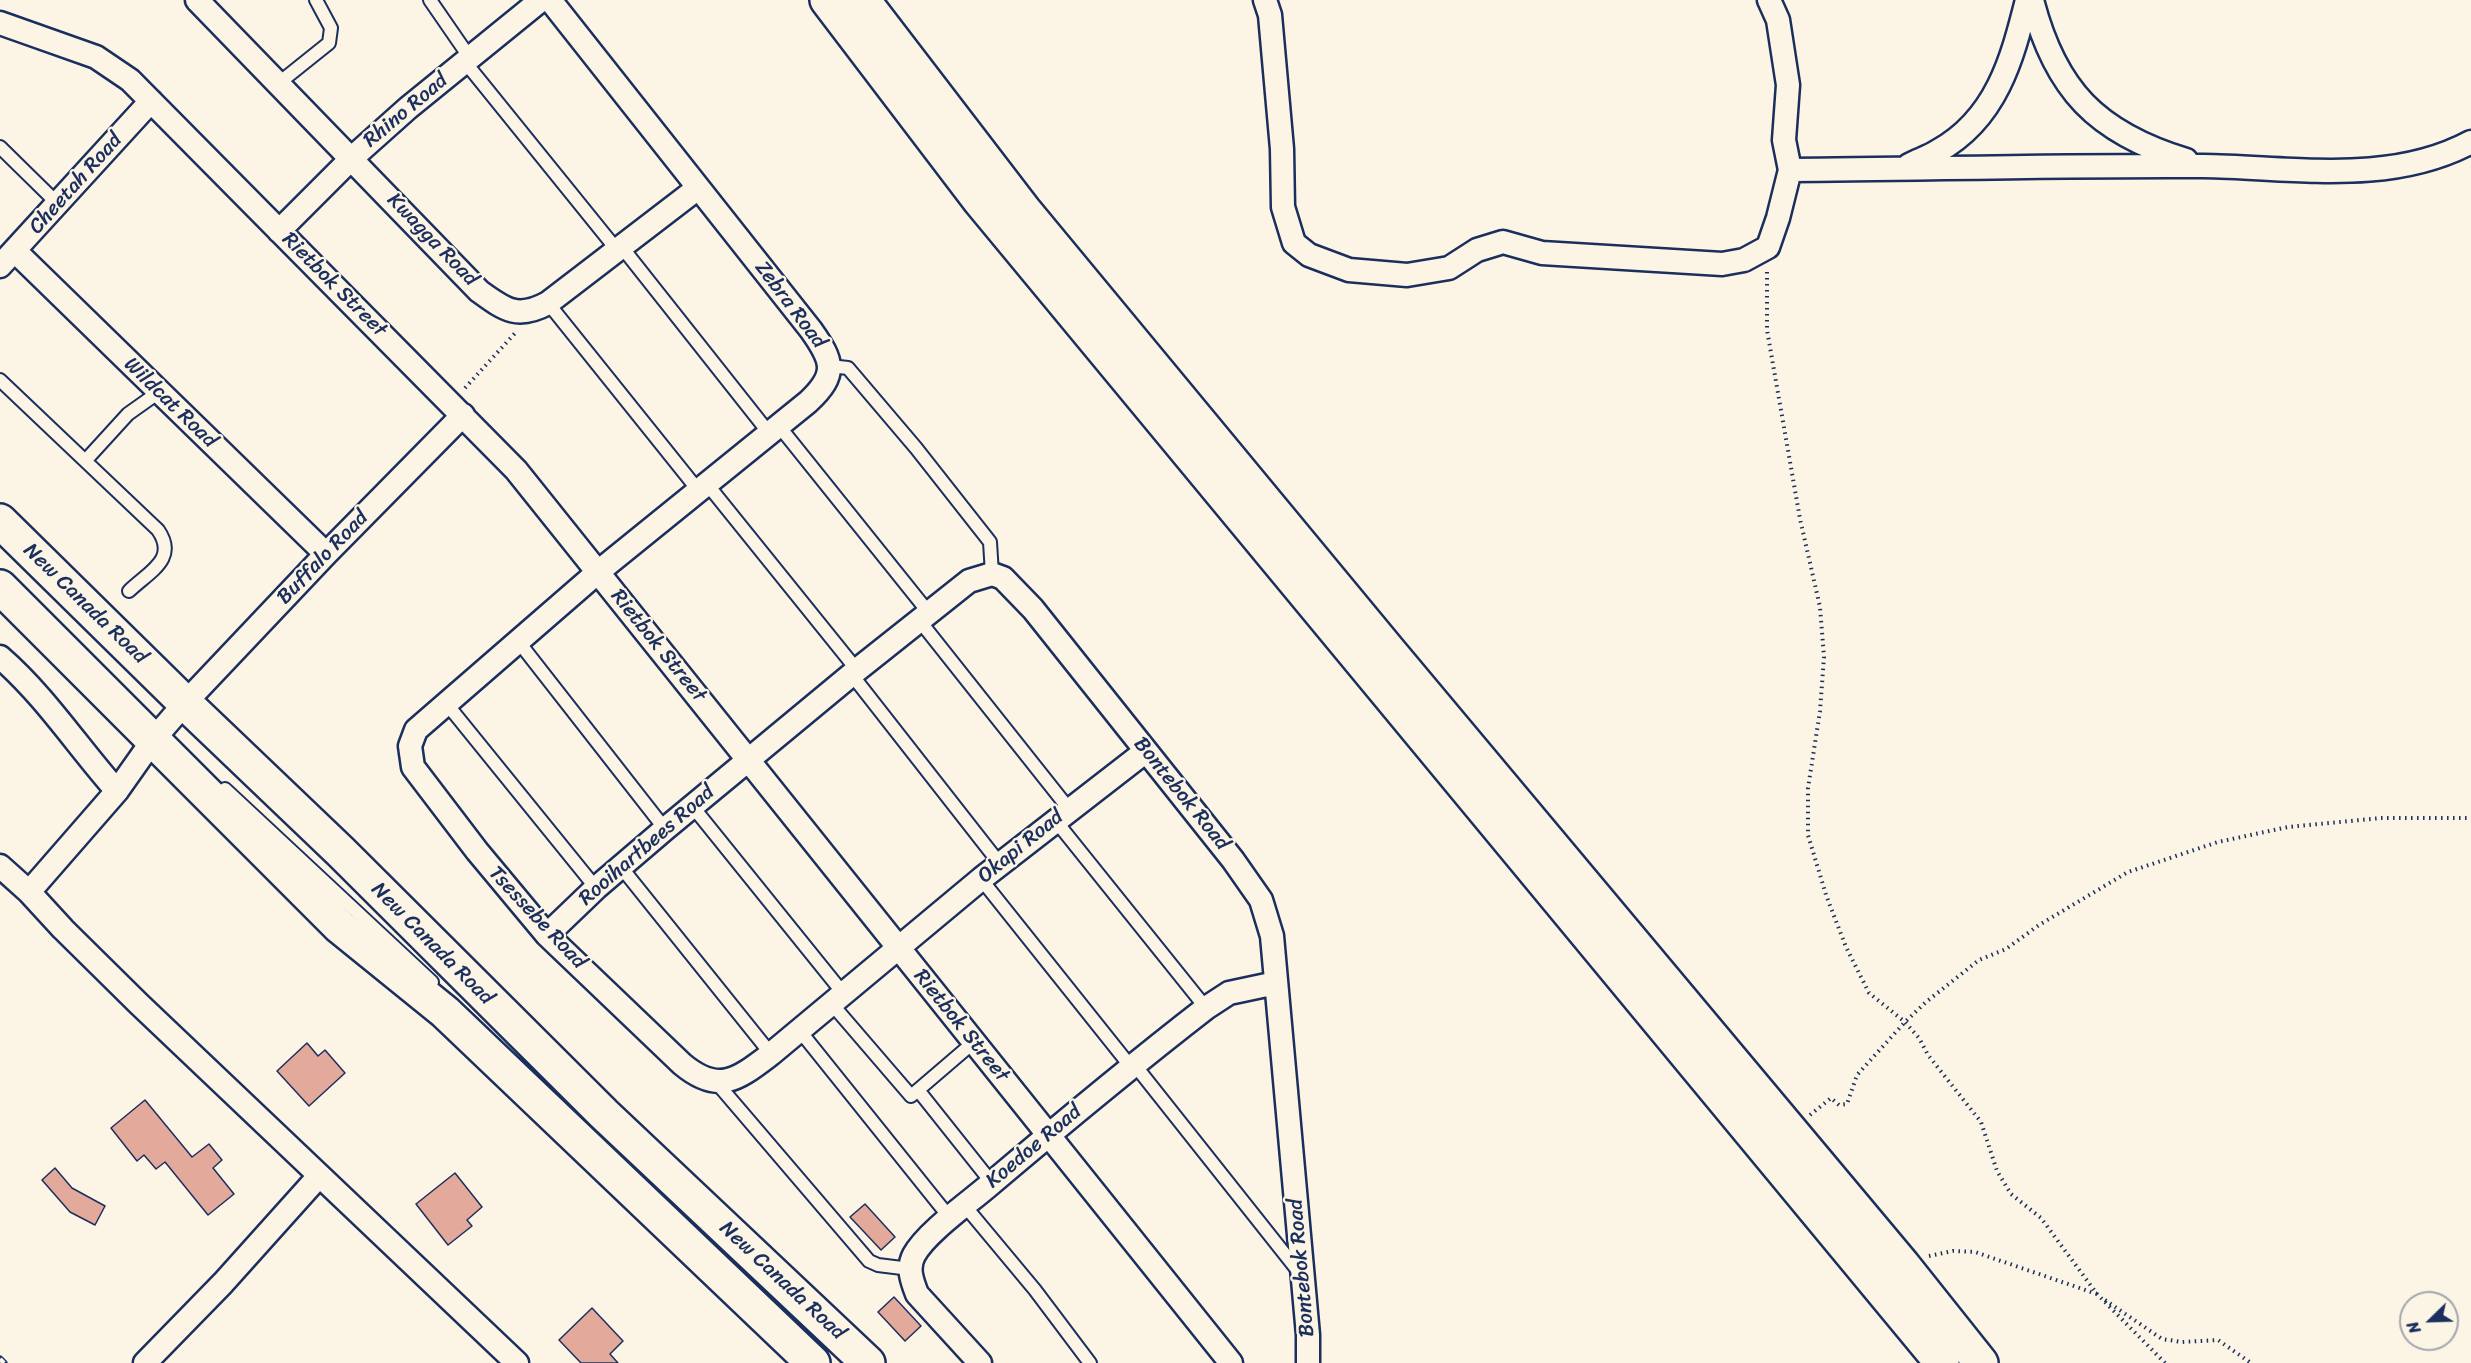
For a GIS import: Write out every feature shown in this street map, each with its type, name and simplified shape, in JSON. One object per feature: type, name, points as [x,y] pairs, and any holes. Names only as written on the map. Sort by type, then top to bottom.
[{"type":"main road","points":[[826,0],[987,210],[1942,1363]]},
{"type":"main road","points":[[863,0],[1024,210],[1389,651],[1903,1265],[1981,1363]]},
{"type":"main road","name":"New Canada Road","points":[[0,521],[181,708],[341,852],[596,1106],[868,1363]]},
{"type":"main road","name":"New Canada Road","points":[[11,586],[160,732],[340,927],[445,1012],[813,1363]]},
{"type":"street","name":"Kwagga Road","points":[[197,0],[479,291],[513,312],[537,308]]},
{"type":"street","name":"Rhino Road","points":[[279,231],[352,158],[541,0]]},
{"type":"street","name":"Zebra Road","points":[[550,0],[812,330],[827,353],[830,366],[824,385],[774,429],[598,572]]},
{"type":"street","points":[[1264,0],[1270,15],[1282,149],[1283,207],[1294,243],[1309,255],[1349,270],[1407,275],[1449,268],[1477,250],[1503,242],[1542,253],[1722,264],[1744,260],[1768,247],[1790,170],[1784,140],[1788,85],[1778,20],[1769,0]]},
{"type":"street","points":[[1899,169],[1939,151],[1965,133],[1987,106],[2003,81],[2027,0]]},
{"type":"street","points":[[2032,0],[2050,54],[2075,95],[2107,126],[2154,150],[2204,166]]},
{"type":"street","name":"Rietbok Street","points":[[0,23],[64,44],[105,62],[130,80],[516,470],[1231,1363]]},
{"type":"street","name":"Cheetah Road","points":[[8,259],[57,202],[152,101]]},
{"type":"street","points":[[1790,170],[2204,166],[2357,170],[2398,166],[2452,153],[2471,142]]},
{"type":"street","points":[[537,308],[698,188]]},
{"type":"street","name":"Wildcat Road","points":[[8,259],[159,392],[326,554]]},
{"type":"street","name":"Buffalo Road","points":[[29,892],[117,791],[160,732],[181,708],[326,554],[457,409]]},
{"type":"street","name":"Tsessebe Road","points":[[598,572],[416,730],[410,746],[413,767],[477,851],[547,935],[682,1064],[701,1077],[716,1082]]},
{"type":"street","points":[[748,759],[924,616],[969,582],[992,574]]},
{"type":"street","name":"Bontebok Road","points":[[992,574],[1008,581],[1033,609],[1233,860],[1261,900],[1272,936],[1308,1335],[1308,1363]]},
{"type":"street","points":[[0,657],[39,696],[81,750],[117,791]]},
{"type":"street","name":"Okapi Road","points":[[899,947],[981,879],[1146,751]]},
{"type":"street","name":"Rooihartbees Road","points":[[547,935],[596,888],[748,759]]},
{"type":"street","points":[[0,866],[29,892],[105,971],[518,1363]]},
{"type":"street","points":[[716,1082],[734,1079],[771,1054],[899,947]]},
{"type":"street","name":"Koedoe Road","points":[[910,1269],[915,1252],[958,1212],[1132,1065],[1229,993],[1276,983]]},
{"type":"street","points":[[145,1363],[223,1282],[319,1176]]},
{"type":"street","points":[[910,1269],[911,1280],[922,1302],[980,1363]]},
{"type":"lane","points":[[279,83],[329,43],[331,28],[316,0]]},
{"type":"lane","points":[[430,0],[467,60],[619,248],[774,429],[924,616],[1062,815],[1206,1008]]},
{"type":"lane","points":[[0,147],[57,202]]},
{"type":"lane","points":[[537,308],[703,487],[854,673],[1000,864]]},
{"type":"lane","points":[[830,366],[848,368],[916,448],[990,542],[992,574]]},
{"type":"lane","points":[[0,380],[158,530],[167,546],[164,558],[129,591]]},
{"type":"lane","points":[[86,460],[128,414],[159,392]]},
{"type":"lane","name":"New Canada Road","points":[[34,572],[181,708],[756,1275]]},
{"type":"lane","points":[[518,641],[665,829]]},
{"type":"lane","points":[[446,703],[596,888]]},
{"type":"lane","name":"New Canada Road","points":[[206,781],[438,987]]},
{"type":"lane","points":[[693,807],[911,1096],[974,1042]]},
{"type":"lane","points":[[621,867],[771,1054]]},
{"type":"lane","points":[[981,879],[1302,1276]]},
{"type":"lane","points":[[800,1031],[958,1212],[1035,1290],[1090,1363]]},
{"type":"lane","name":"New Canada Road","points":[[497,1044],[620,1166],[829,1363]]},
{"type":"lane","points":[[716,1082],[869,1261],[878,1265],[910,1269]]},
{"type":"lane","points":[[918,1090],[992,1183]]},
{"type":"path","points":[[1768,247],[1767,330],[1800,519],[1820,607],[1824,657],[1820,711],[1808,788],[1808,835],[1826,895],[1846,947],[1869,993],[1905,1022],[1919,1038],[1928,1055],[1981,1122],[1997,1171],[2011,1194],[2041,1218],[2097,1294],[2165,1363]]},
{"type":"path","points":[[457,409],[537,308]]},
{"type":"path","points":[[1831,1098],[1839,1105],[1846,1104],[1857,1075],[1905,1022],[1979,960],[2006,949],[2039,925],[2128,872],[2158,860],[2218,842],[2311,824],[2392,818],[2471,818]]},
{"type":"path","points":[[1903,1265],[1922,1257],[1953,1251],[1975,1252],[2097,1294],[2162,1339],[2182,1342],[2218,1340],[2251,1363]]},
{"type":"building","points":[[307,1043],[318,1056],[325,1050],[345,1073],[309,1106],[277,1071]]},
{"type":"building","points":[[145,1100],[192,1157],[209,1144],[222,1160],[213,1168],[234,1194],[208,1215],[165,1162],[156,1169],[144,1155],[137,1161],[111,1128]]},
{"type":"building","points":[[55,1168],[72,1188],[105,1206],[95,1225],[70,1212],[42,1180]]},
{"type":"building","points":[[455,1173],[482,1207],[467,1220],[472,1226],[448,1245],[416,1204]]},
{"type":"building","points":[[865,1204],[895,1237],[881,1250],[850,1217]]},
{"type":"building","points":[[894,1297],[921,1326],[905,1341],[878,1312]]},
{"type":"building","points":[[592,1308],[623,1341],[610,1354],[618,1363],[581,1363],[559,1340]]},
{"type":"railway","points":[[0,1359],[4,1363]]}]
